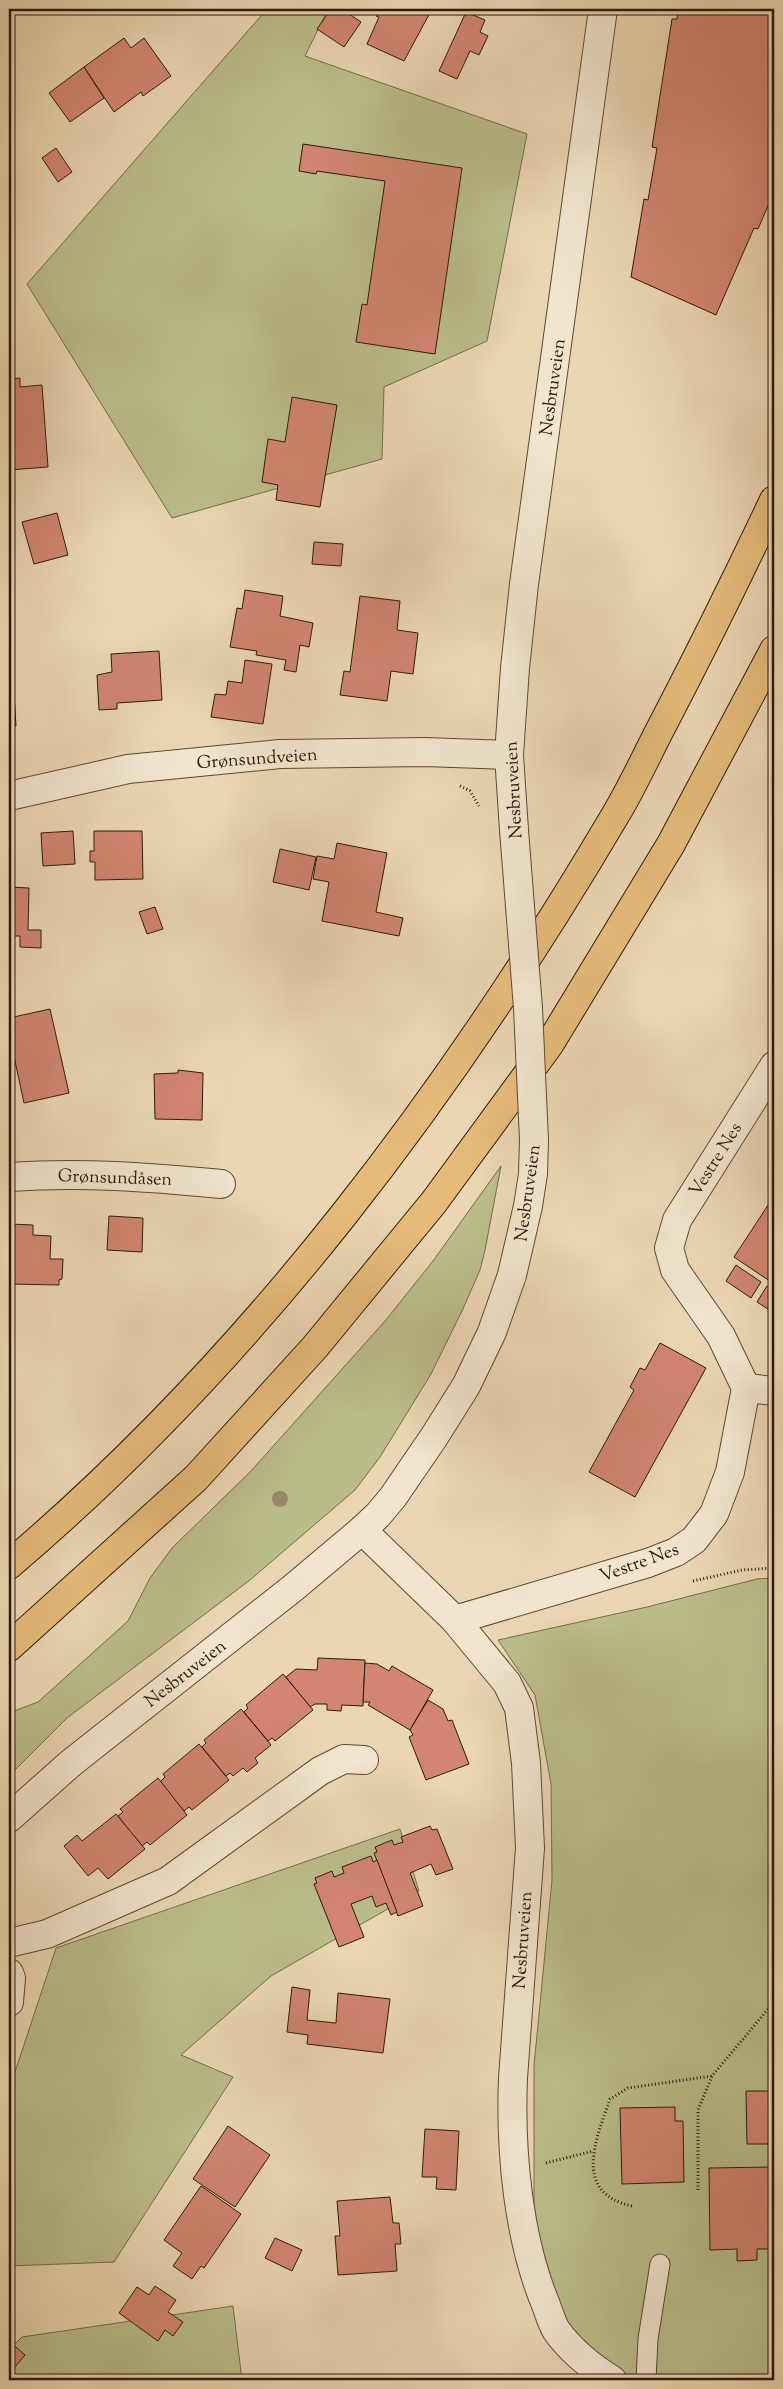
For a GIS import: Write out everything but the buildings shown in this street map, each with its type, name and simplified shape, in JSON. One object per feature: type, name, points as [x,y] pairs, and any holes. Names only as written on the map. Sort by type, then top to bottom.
[{"type":"highway","points":[[9,1565],[149,1435],[270,1305],[386,1162],[491,1013],[617,812],[719,616],[774,500]]},
{"type":"highway","points":[[9,1648],[196,1478],[315,1347],[434,1202],[549,1045],[671,844],[774,650]]},
{"type":"street","name":"Nesbruveien","points":[[9,1818],[71,1763],[362,1530],[393,1497],[434,1438],[466,1386],[492,1332],[512,1275],[528,1206],[533,1174],[534,1140],[528,1008],[509,755],[515,668],[524,584],[603,9]]},
{"type":"street","name":"Grønsundveien","points":[[9,796],[128,769],[280,754],[425,752],[509,755]]},
{"type":"street","name":"Vestre Nes","points":[[455,1620],[648,1563],[676,1552],[694,1540],[714,1514],[730,1472],[746,1388],[721,1336],[676,1270],[669,1248],[677,1220],[774,1066]]},
{"type":"street","name":"Grønsundåsen","points":[[9,1177],[62,1174],[132,1175],[221,1184]]},
{"type":"street","points":[[746,1388],[774,1391]]},
{"type":"street","name":"Nesbruveien","points":[[362,1530],[455,1620],[507,1682],[519,1708],[524,1732],[530,1848],[513,2078],[512,2108],[516,2170],[530,2255],[537,2284],[556,2329],[588,2364],[612,2380]]},
{"type":"street","points":[[9,1943],[47,1934],[168,1881],[320,1771],[344,1760],[364,1760]]},
{"type":"street","points":[[9,1973],[11,1978],[9,2002]]},
{"type":"lane","points":[[646,2380],[648,2339],[660,2264]]},
{"type":"path","points":[[425,752],[430,771],[470,791],[482,813]]},
{"type":"path","points":[[698,2190],[698,2110],[712,2076],[774,2002]]},
{"type":"path","points":[[632,2206],[615,2203],[596,2184],[593,2151],[610,2099],[628,2088],[712,2076]]},
{"type":"path","points":[[516,2170],[593,2151]]},
{"type":"green space","points":[[267,9],[328,9],[305,56],[527,134],[487,341],[384,387],[382,459],[172,518],[27,284]]},
{"type":"green space","points":[[501,1166],[480,1270],[462,1311],[431,1374],[380,1457],[355,1490],[250,1580],[67,1718],[9,1776],[9,1713],[38,1702],[128,1621],[150,1578],[172,1548],[251,1471],[385,1321],[433,1261]]},
{"type":"green space","points":[[774,1578],[774,2380],[614,2380],[562,2324],[534,2233],[534,2066],[552,1880],[551,1784],[535,1695],[498,1640],[647,1607],[757,1579]]},
{"type":"green space","points":[[400,1829],[419,1891],[271,1976],[181,2055],[233,2077],[114,2262],[9,2266],[9,2083],[15,2072],[56,1948]]},
{"type":"green space","points":[[233,2306],[242,2380],[9,2380],[9,2350],[22,2337]]}]
